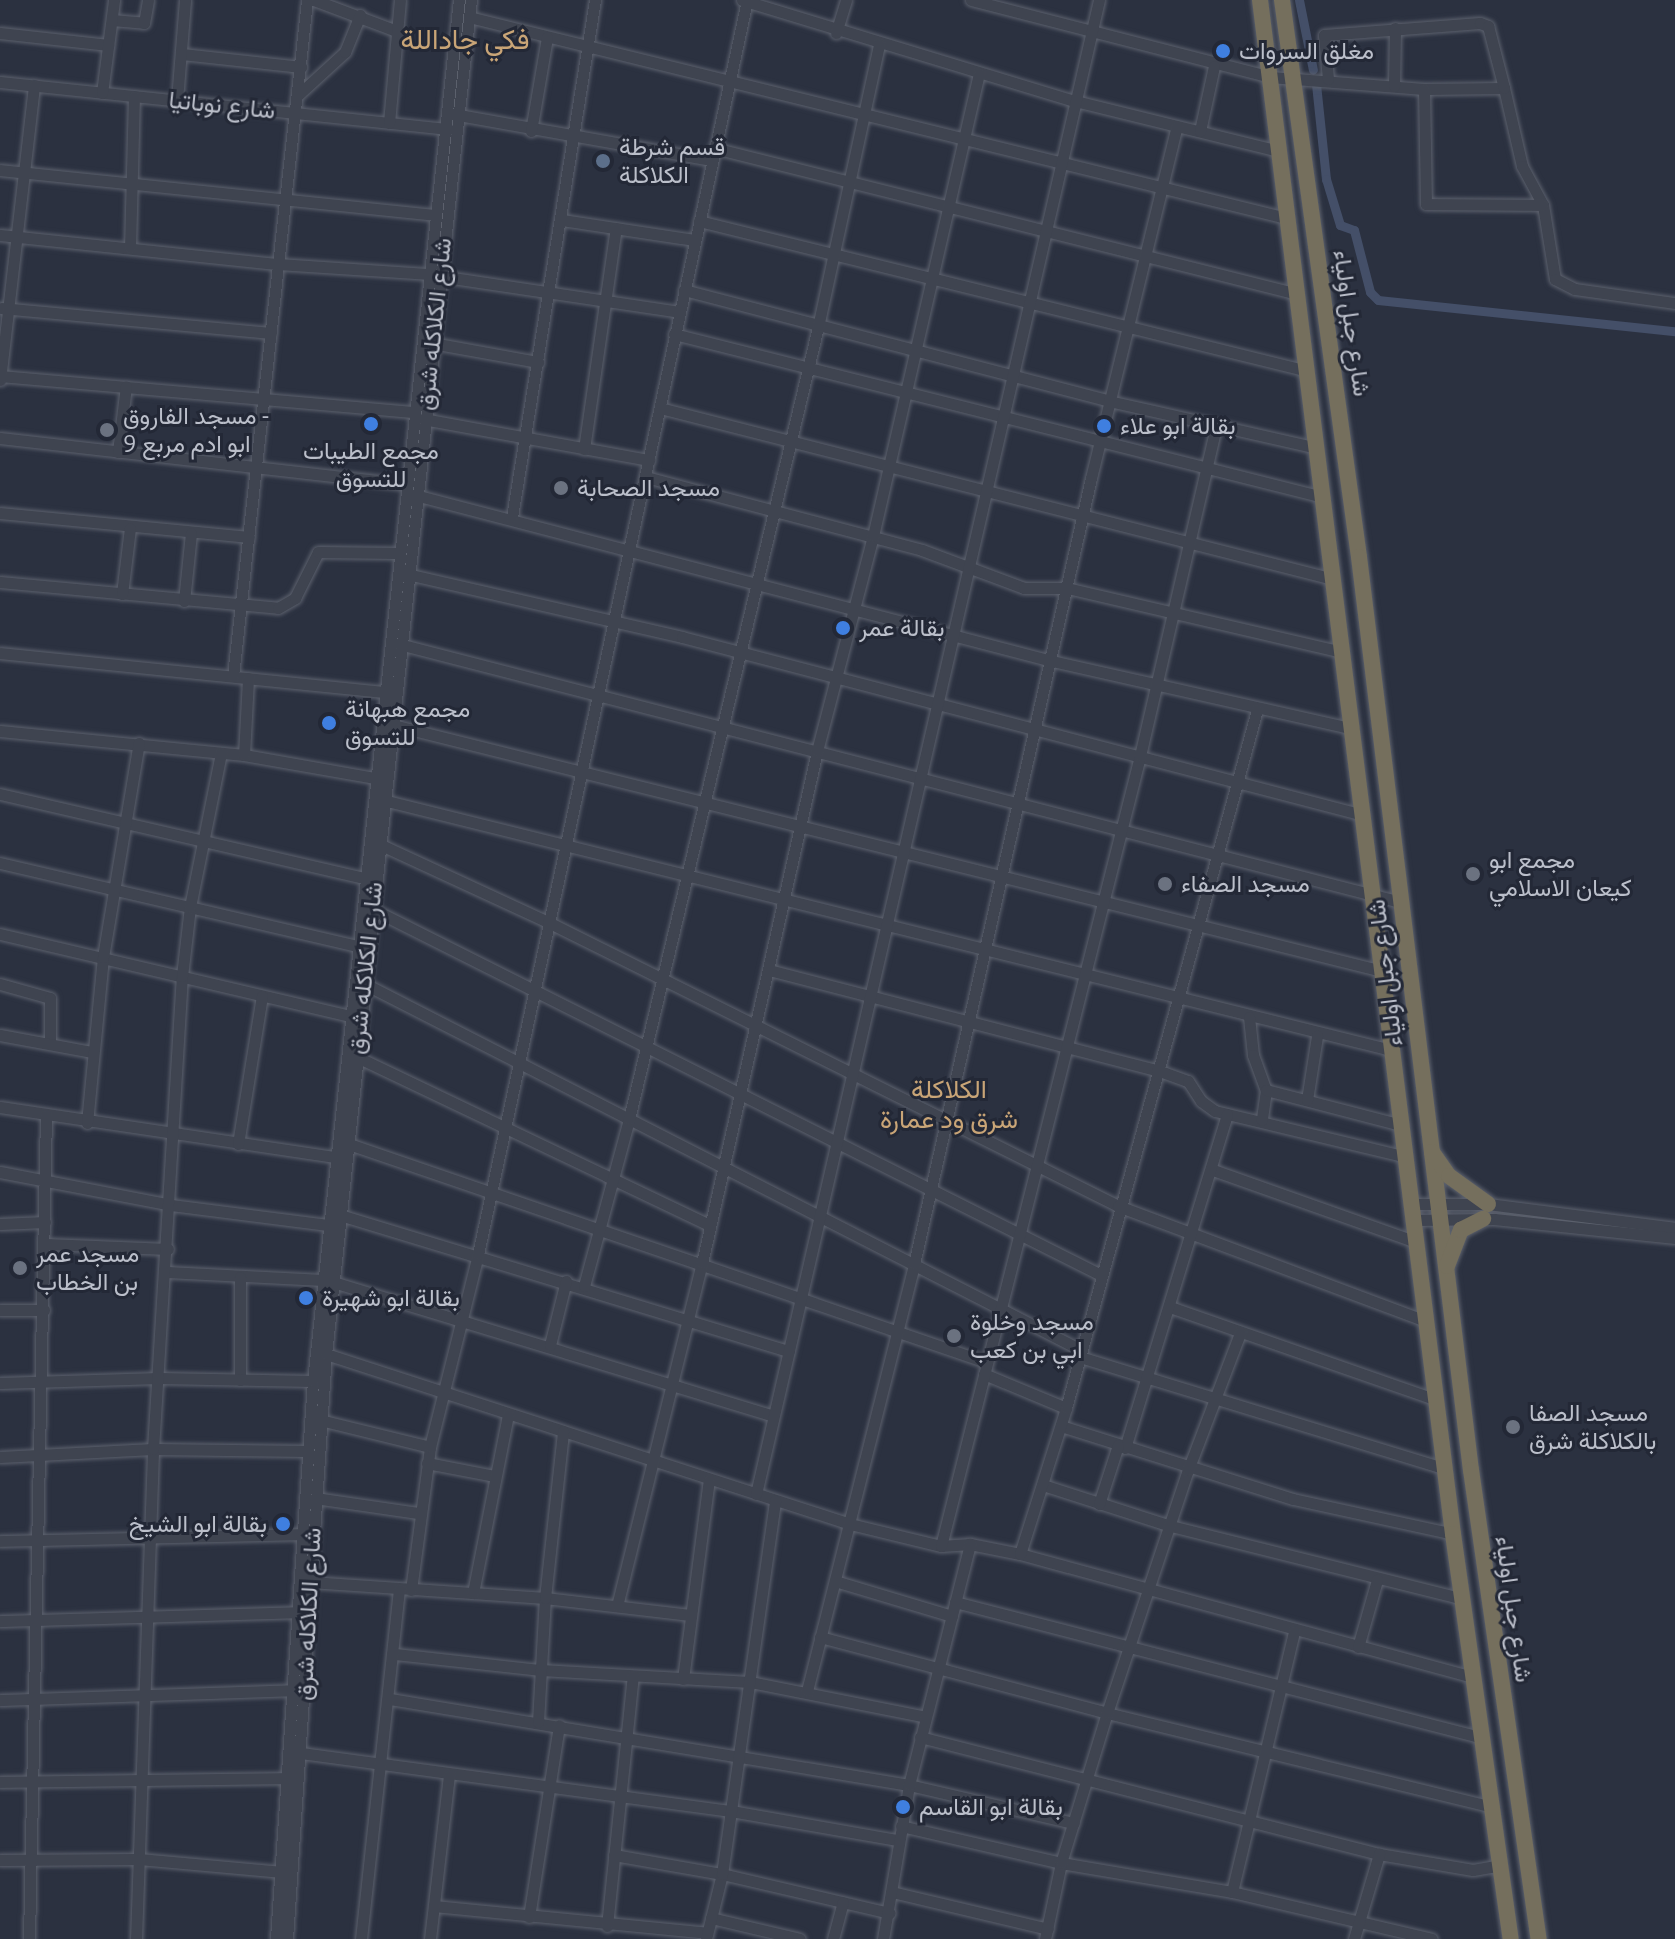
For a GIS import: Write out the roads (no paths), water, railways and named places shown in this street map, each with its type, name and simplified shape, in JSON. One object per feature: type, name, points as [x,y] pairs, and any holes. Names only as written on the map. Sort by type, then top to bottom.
[{"type":"highway","name":"شارع جبل اولياء","points":[[1282,0],[1373,668],[1445,1271],[1539,1939]]},
{"type":"highway","name":"شارع جبل اولياء","points":[[1257,1],[1270,77],[1308,371],[1453,1534],[1511,1939]]},
{"type":"highway","points":[[1345,670],[1373,668]]},
{"type":"highway","points":[[1431,1151],[1449,1176],[1486,1212],[1461,1230],[1445,1271]]},
{"type":"street","points":[[102,93],[114,0]]},
{"type":"street","points":[[112,20],[144,23],[148,0]]},
{"type":"street","points":[[177,100],[185,0]]},
{"type":"street","points":[[233,676],[258,470],[307,0]]},
{"type":"street","points":[[314,0],[399,32]]},
{"type":"street","points":[[389,123],[400,0]]},
{"type":"street","name":"شارع الكلاكله شرق","points":[[276,1939],[313,1381],[340,1215],[383,800],[383,692],[412,412],[433,275],[450,129],[445,113],[459,0]]},
{"type":"street","name":"شارع الكلاكله شرق","points":[[287,1939],[326,1354],[328,1225],[374,778],[399,644],[432,343],[434,215],[450,129],[458,115],[471,0]]},
{"type":"street","points":[[512,517],[595,0]]},
{"type":"street","points":[[836,33],[846,0]]},
{"type":"street","points":[[971,0],[1214,66],[1270,77],[1328,79],[1424,89],[1504,88]]},
{"type":"street","points":[[756,1494],[772,1415],[889,928],[1027,302],[1099,0]]},
{"type":"street","points":[[361,1939],[395,1654],[430,1447],[445,1395],[506,1127],[532,992],[646,477],[745,1],[836,33],[1075,101],[1278,151]]},
{"type":"street","points":[[298,95],[345,52],[360,15]]},
{"type":"street","points":[[469,17],[1286,218]]},
{"type":"street","points":[[1328,79],[1324,35],[1484,23],[1504,88],[1522,166],[1543,205],[1552,272],[1559,283],[1675,303]]},
{"type":"street","points":[[1394,86],[1395,28]]},
{"type":"street","points":[[0,33],[108,45]]},
{"type":"street","points":[[531,131],[547,37]]},
{"type":"street","points":[[584,1286],[629,1119],[642,1048],[687,877],[720,727],[818,327],[847,181],[879,45]]},
{"type":"street","points":[[182,54],[301,67]]},
{"type":"street","points":[[1200,131],[1214,66]]},
{"type":"street","points":[[617,1606],[649,1463],[702,1263],[817,751],[873,536],[979,73]]},
{"type":"street","name":"شارع نوباتيا","points":[[0,82],[450,129]]},
{"type":"street","points":[[34,85],[3,308],[0,378],[412,412]]},
{"type":"street","points":[[1424,89],[1426,204],[1543,205]]},
{"type":"street","points":[[130,248],[129,183],[134,96]]},
{"type":"street","points":[[445,113],[574,139],[713,154],[847,181],[1298,294]]},
{"type":"street","points":[[807,1691],[914,1264],[1099,443],[1177,126]]},
{"type":"street","points":[[0,170],[434,215]]},
{"type":"street","points":[[562,220],[694,240]]},
{"type":"street","points":[[699,221],[1308,371]]},
{"type":"street","points":[[584,449],[616,228]]},
{"type":"street","points":[[0,235],[278,264],[433,275],[679,312]]},
{"type":"street","points":[[684,290],[1109,401],[1317,448]]},
{"type":"street","points":[[3,308],[271,333]]},
{"type":"street","points":[[674,334],[1323,497]]},
{"type":"street","points":[[432,343],[538,362]]},
{"type":"street","points":[[118,452],[126,386]]},
{"type":"street","points":[[660,408],[1333,579]]},
{"type":"street","points":[[423,419],[649,460]]},
{"type":"street","points":[[941,1546],[1016,1232],[1067,1047],[1101,901],[1140,756],[1216,427]]},
{"type":"street","points":[[0,438],[258,470],[405,484]]},
{"type":"street","points":[[646,477],[873,536],[970,565],[1024,588],[1067,588],[1343,652]]},
{"type":"street","points":[[415,495],[512,517],[1052,661],[1257,710],[1353,729]]},
{"type":"street","points":[[0,513],[130,528],[249,537]]},
{"type":"street","points":[[122,594],[130,528]]},
{"type":"street","points":[[184,601],[191,533]]},
{"type":"street","points":[[0,582],[241,606],[288,605],[315,555],[324,551],[398,553]]},
{"type":"street","points":[[407,574],[738,652],[938,707],[1363,815]]},
{"type":"street","points":[[399,644],[596,692],[720,727],[1400,902]]},
{"type":"street","points":[[0,653],[383,692]]},
{"type":"street","points":[[244,755],[248,678]]},
{"type":"street","points":[[1020,1554],[1061,1426],[1118,1206],[1257,710]]},
{"type":"street","points":[[385,723],[1382,971]]},
{"type":"street","points":[[0,731],[244,755],[374,778]]},
{"type":"street","points":[[87,1123],[103,957],[139,743]]},
{"type":"street","points":[[136,1939],[153,1449],[167,1272],[171,1135],[182,976],[190,907],[221,753]]},
{"type":"street","points":[[0,794],[364,878]]},
{"type":"street","points":[[383,800],[1317,1036],[1391,1050]]},
{"type":"street","points":[[379,844],[548,922],[1118,1206],[1193,1238],[1428,1322]]},
{"type":"street","points":[[0,863],[356,946]]},
{"type":"street","points":[[372,909],[836,1146],[1101,1275]]},
{"type":"street","points":[[0,934],[349,1016]]},
{"type":"street","points":[[769,970],[968,1025],[1157,1070],[1188,1081],[1205,1105],[1227,1114],[1406,1157]]},
{"type":"street","points":[[363,983],[914,1264],[1081,1353],[1146,1380],[1446,1469]]},
{"type":"street","points":[[0,984],[50,998],[50,1043]]},
{"type":"street","points":[[238,1144],[262,996]]},
{"type":"street","points":[[1249,1017],[1253,1055],[1266,1090],[1262,1120]]},
{"type":"street","points":[[0,1035],[92,1052]]},
{"type":"street","points":[[1307,1100],[1317,1036]]},
{"type":"street","points":[[355,1056],[506,1127],[613,1182],[710,1225]]},
{"type":"street","points":[[1266,1090],[1401,1125]]},
{"type":"street","points":[[0,1107],[87,1123],[335,1157]]},
{"type":"street","points":[[1099,1504],[1146,1380],[1193,1238],[1227,1114]]},
{"type":"street","points":[[29,1939],[42,1456],[46,1115]]},
{"type":"street","points":[[346,1143],[898,1330],[1066,1408]]},
{"type":"street","points":[[1213,1170],[1416,1242]]},
{"type":"street","points":[[0,1172],[171,1205],[328,1225]]},
{"type":"street","points":[[1413,1212],[1486,1212],[1592,1224],[1675,1238]]},
{"type":"street","points":[[340,1215],[584,1286],[789,1351]]},
{"type":"street","points":[[0,1224],[45,1222]]},
{"type":"street","points":[[1592,1224],[1675,1228]]},
{"type":"street","points":[[46,1244],[168,1249]]},
{"type":"street","points":[[167,1272],[328,1281],[550,1345],[772,1415]]},
{"type":"street","points":[[240,1277],[240,1380]]},
{"type":"street","points":[[550,1345],[566,1281]]},
{"type":"street","points":[[1170,1307],[1437,1400]]},
{"type":"street","points":[[0,1310],[44,1310]]},
{"type":"street","points":[[892,1892],[1047,1934],[1061,1863],[1107,1713],[1188,1470],[1240,1333]]},
{"type":"street","points":[[326,1354],[563,1431],[649,1463],[850,1524],[941,1546],[970,1544],[1020,1554],[1294,1631],[1473,1677]]},
{"type":"street","points":[[0,1383],[159,1378],[313,1381]]},
{"type":"street","points":[[473,1593],[508,1414]]},
{"type":"street","points":[[320,1420],[430,1447]]},
{"type":"street","points":[[1061,1426],[1188,1470],[1351,1514],[1453,1534]]},
{"type":"street","points":[[538,1722],[545,1598],[563,1431]]},
{"type":"street","points":[[0,1457],[153,1449],[308,1451]]},
{"type":"street","points":[[427,1463],[494,1476]]},
{"type":"street","points":[[683,1679],[709,1480]]},
{"type":"street","points":[[1043,1485],[1171,1526],[1377,1580],[1463,1599]]},
{"type":"street","points":[[315,1498],[418,1513]]},
{"type":"street","points":[[434,1906],[706,1936],[722,1874],[775,1501]]},
{"type":"street","points":[[0,1541],[302,1534]]},
{"type":"street","points":[[883,1939],[890,1913],[898,1840],[909,1785],[970,1544]]},
{"type":"street","points":[[1358,1647],[1377,1580]]},
{"type":"street","points":[[835,1581],[952,1616]]},
{"type":"street","points":[[310,1582],[545,1598],[690,1615]]},
{"type":"street","points":[[955,1602],[1483,1738]]},
{"type":"street","points":[[0,1621],[299,1612]]},
{"type":"street","points":[[1232,1892],[1248,1822],[1269,1753],[1294,1631]]},
{"type":"street","points":[[820,1637],[1107,1713],[1493,1807]]},
{"type":"street","points":[[395,1654],[541,1670],[750,1682],[926,1717]]},
{"type":"street","points":[[607,1926],[633,1676]]},
{"type":"street","points":[[0,1700],[294,1690]]},
{"type":"street","points":[[390,1699],[909,1785],[1074,1823]]},
{"type":"street","points":[[529,1917],[559,1725]]},
{"type":"street","points":[[920,1737],[1379,1854],[1473,1870],[1502,1865]]},
{"type":"street","points":[[301,1753],[731,1811],[898,1840]]},
{"type":"street","points":[[430,1939],[449,1775]]},
{"type":"street","points":[[0,1782],[289,1778]]},
{"type":"street","points":[[901,1826],[1061,1863],[1232,1892],[1358,1919],[1432,1939]]},
{"type":"street","points":[[1354,1939],[1379,1854]]},
{"type":"street","points":[[614,1855],[722,1874],[890,1913]]},
{"type":"street","points":[[0,1860],[139,1859],[282,1872]]},
{"type":"street","points":[[833,1939],[843,1902]]},
{"type":"street","points":[[711,1918],[800,1939]]},
{"type":"waterway","points":[[1299,0],[1313,70]]},
{"type":"waterway","points":[[1316,84],[1326,179],[1340,225],[1354,230],[1370,292],[1378,300],[1675,331]]},
{"type":"place","name":"مغلق السروات","points":[[1223,51]]},
{"type":"place","name":"قسم شرطة الكلاكلة","points":[[603,161]]},
{"type":"place","name":"مجمع الطيبات للتسوق","points":[[371,424]]},
{"type":"place","name":"بقالة ابو علاء","points":[[1104,426]]},
{"type":"place","name":"مسجد الفاروق - ابو ادم مربع 9","points":[[107,430]]},
{"type":"place","name":"مسجد الصحابة","points":[[561,488]]},
{"type":"place","name":"بقالة عمر","points":[[843,628]]},
{"type":"place","name":"مجمع هبهانة للتسوق","points":[[329,723]]},
{"type":"place","name":"مجمع ابو كيعان الاسلامي","points":[[1473,874]]},
{"type":"place","name":"مسجد الصفاء","points":[[1165,884]]},
{"type":"place","name":"مسجد عمر بن الخطاب","points":[[20,1268]]},
{"type":"place","name":"بقالة ابو شهيرة","points":[[306,1298]]},
{"type":"place","name":"مسجد وخلوة ابي بن كعب","points":[[954,1336]]},
{"type":"place","name":"مسجد الصفا بالكلاكلة شرق","points":[[1513,1427]]},
{"type":"place","name":"بقالة ابو الشيخ","points":[[283,1524]]},
{"type":"place","name":"بقالة ابو القاسم","points":[[903,1807]]},
{"type":"district","name":"فكي جاداللة","points":[[465,39]]},
{"type":"district","name":"الكلاكلة شرق ود عمارة","points":[[949,1104]]}]
